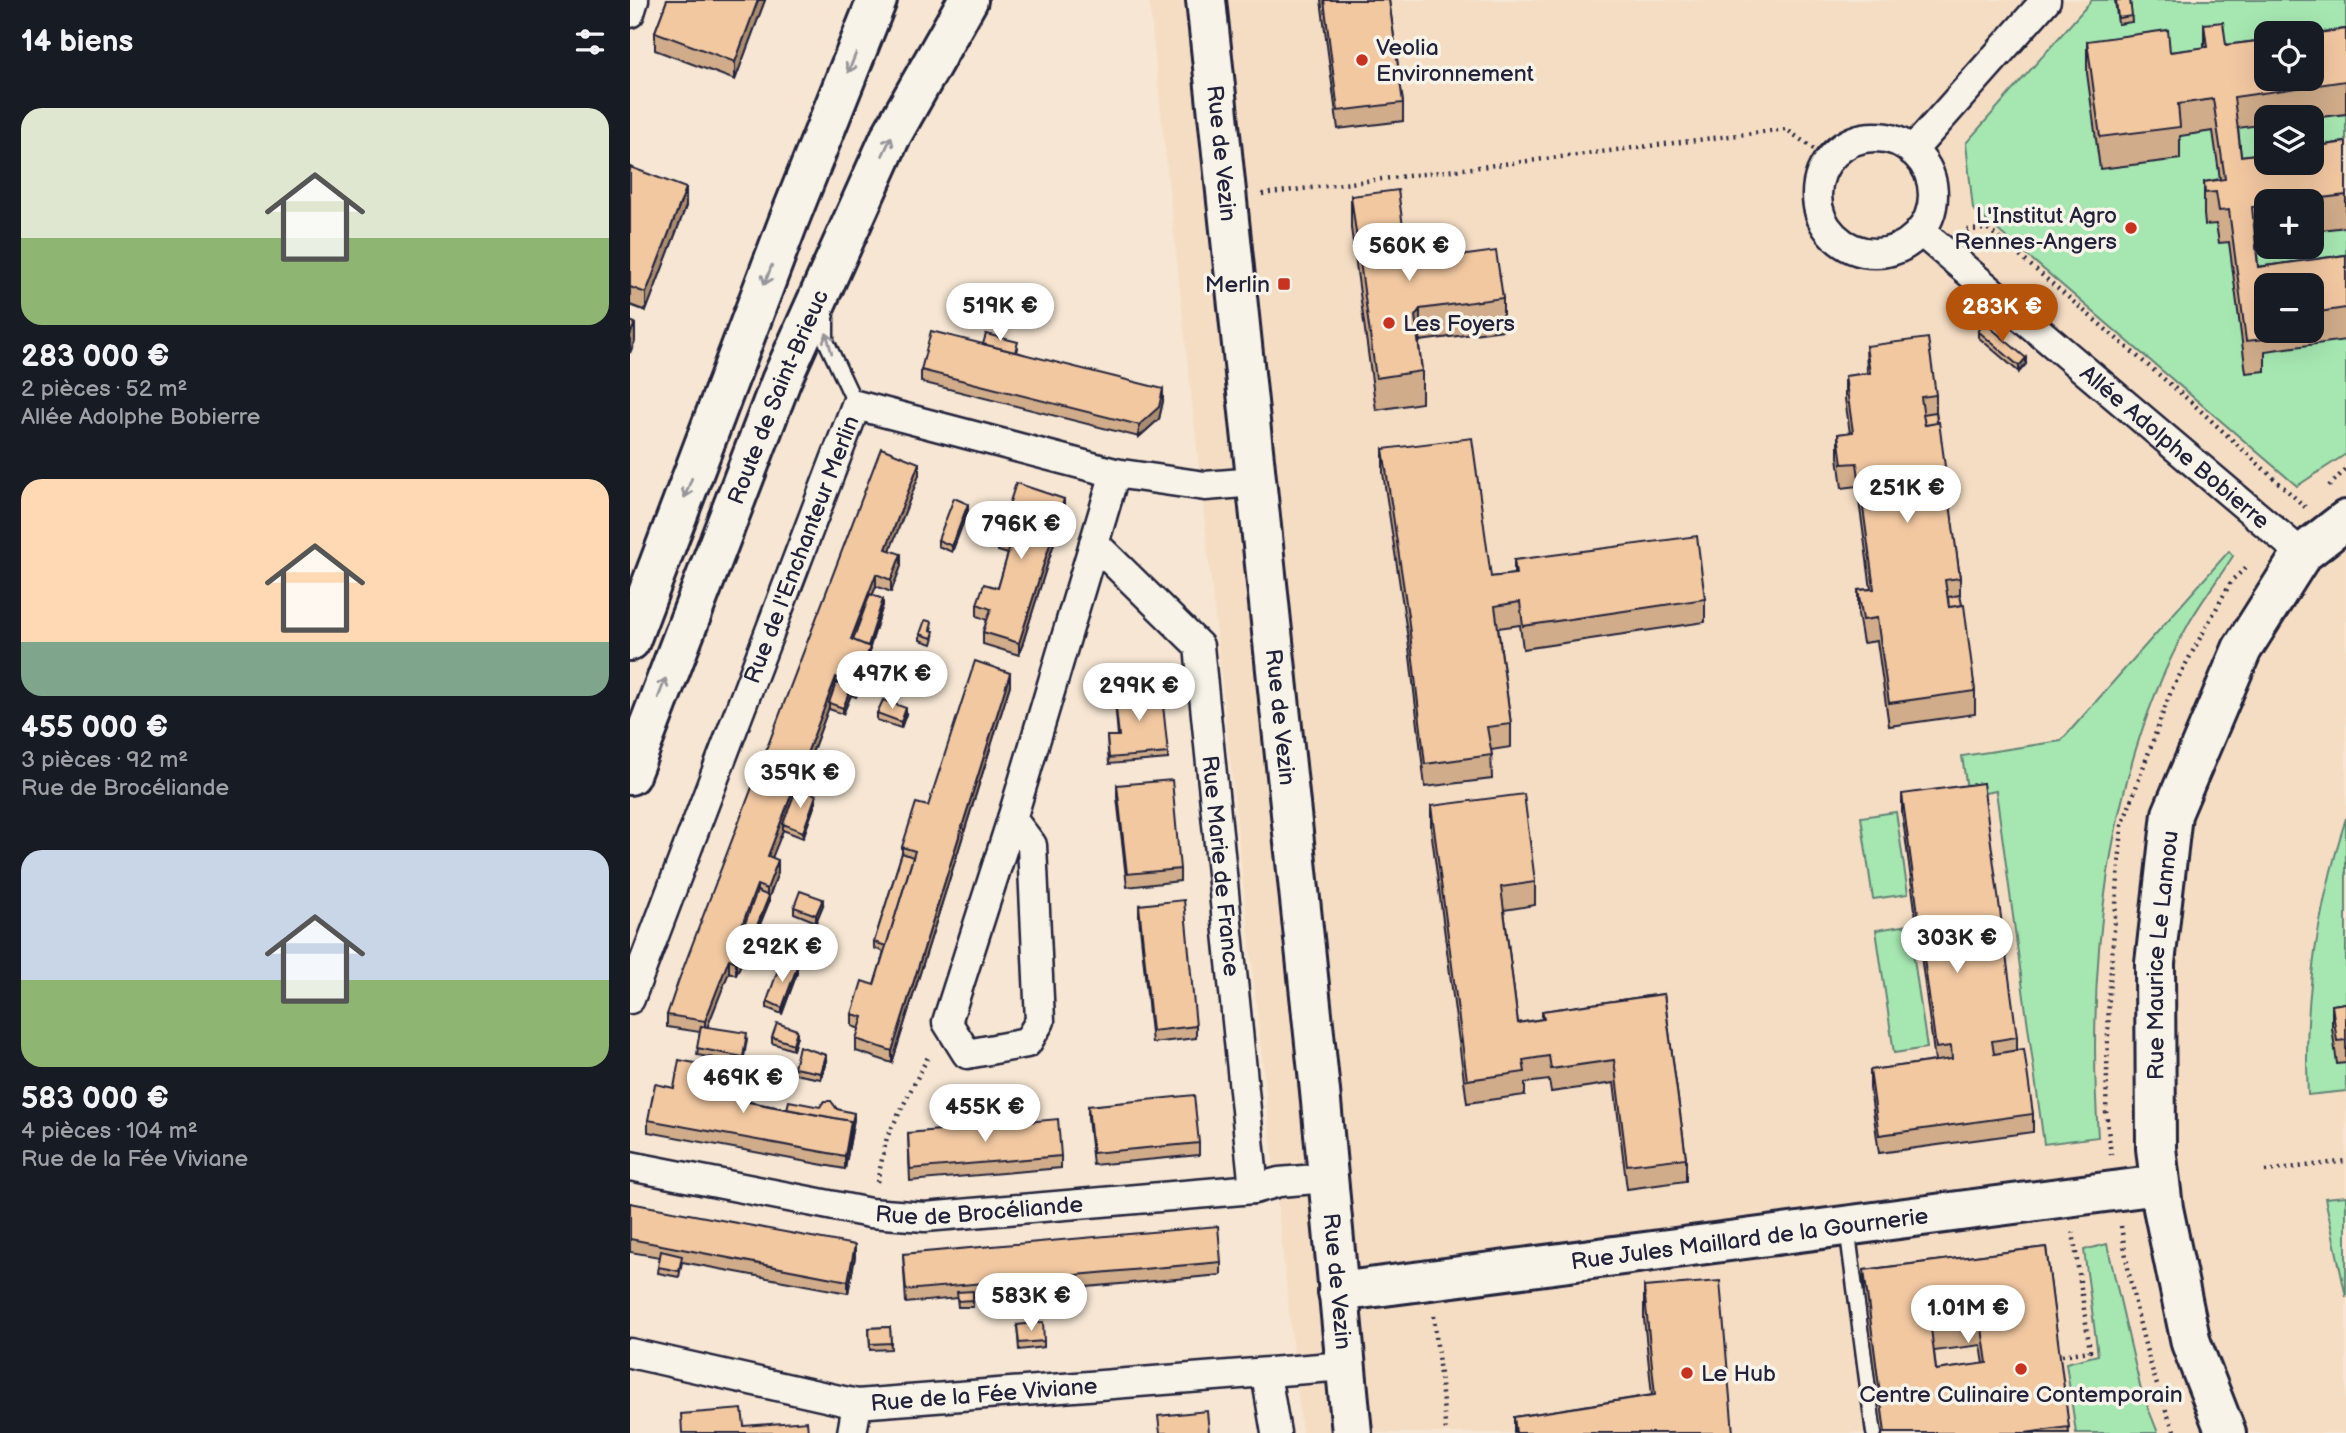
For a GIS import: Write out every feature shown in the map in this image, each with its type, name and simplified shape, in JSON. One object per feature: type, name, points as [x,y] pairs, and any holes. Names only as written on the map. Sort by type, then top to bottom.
[{"type":"main road","points":[[630,641],[789,220],[877,0]]},
{"type":"main road","name":"Rue de Vezin","points":[[1206,0],[1352,1433]]},
{"type":"main road","name":"Route de Saint-Brieuc","points":[[630,775],[780,381],[890,138],[954,9]]},
{"type":"main road","name":"Rue Maurice Le Lannou","points":[[2226,1433],[2191,1343],[2160,1185],[2156,1149],[2155,963],[2172,814],[2242,649],[2302,554],[2346,520]]},
{"type":"main road","name":"Rue Jules Maillard de la Gournerie","points":[[1338,1292],[2160,1185]]},
{"type":"street","points":[[630,13],[634,0]]},
{"type":"street","points":[[1912,151],[2046,0]]},
{"type":"street","points":[[1866,138],[1890,140],[1912,151],[1924,164],[1932,189],[1929,215],[1923,233],[1895,250],[1879,253],[1863,252],[1846,246],[1831,234],[1821,218],[1817,200],[1823,170],[1839,149],[1866,138]]},
{"type":"street","name":"Allée Adolphe Bobierre","points":[[1923,233],[2302,554]]},
{"type":"street","name":"Rue de l'Enchanteur Merlin","points":[[630,999],[856,405],[1115,473],[1205,486],[1256,482]]},
{"type":"street","points":[[1012,819],[1032,845],[1040,1021],[1027,1043],[967,1054],[947,1022],[1012,819],[1115,473]]},
{"type":"street","name":"Rue Marie de France","points":[[1094,543],[1199,646],[1254,1189]]},
{"type":"street","name":"Rue de Brocéliande","points":[[630,1166],[870,1213],[925,1217],[1254,1189],[1279,1182],[1328,1178]]},
{"type":"street","name":"Rue de la Fée Viviane","points":[[630,1353],[857,1404],[1345,1366]]},
{"type":"street","points":[[1266,1374],[1276,1433]]},
{"type":"street","points":[[852,1433],[857,1404]]},
{"type":"lane","points":[[827,275],[826,341],[856,405]]},
{"type":"lane","points":[[1846,1226],[1874,1433]]},
{"type":"path","points":[[1226,199],[1786,129],[1829,160]]},
{"type":"path","points":[[1923,233],[1988,229],[2191,402],[2306,507]]},
{"type":"path","points":[[870,1213],[887,1137],[947,1022]]},
{"type":"path","points":[[2107,1066],[2109,1136]]},
{"type":"path","points":[[2265,1171],[2346,1161]]},
{"type":"path","points":[[2116,1190],[2132,1295],[2159,1395],[2175,1433]]},
{"type":"path","points":[[2062,1355],[2090,1351],[2068,1196]]},
{"type":"path","points":[[1430,1280],[1446,1433]]},
{"type":"shaded area","points":[[1149,0],[2346,0],[2346,1433],[1302,1433]]},
{"type":"green space","name":"L'Institut Agro Rennes-Angers","points":[[2092,0],[2346,0],[2346,454],[2297,486],[1973,209],[1966,143]]},
{"type":"green space","points":[[2229,551],[2233,556],[2189,623],[2161,682],[2138,743],[2120,807],[2100,940],[2095,1073],[2098,1137],[2044,1144],[1996,791],[1968,796],[1962,756],[2061,741]]},
{"type":"green space","points":[[1896,812],[1908,894],[1873,899],[1861,817]]},
{"type":"green space","points":[[2346,818],[2346,1091],[2308,1095],[2310,990],[2320,920]]},
{"type":"green space","points":[[1909,925],[1927,1048],[1894,1053],[1876,930]]},
{"type":"green space","points":[[2346,1196],[2346,1297],[2325,1198]]},
{"type":"green space","points":[[2107,1244],[2141,1390],[2158,1433],[2076,1433],[2066,1363],[2098,1355],[2084,1250]]},
{"type":"building","points":[[667,0],[758,0],[735,62],[655,32]]},
{"type":"building","name":"Veolia Environnement","points":[[1324,0],[1389,0],[1403,103],[1338,111]]},
{"type":"building","points":[[2116,0],[2130,0],[2132,16],[2118,18]]},
{"type":"building","points":[[2223,22],[2226,45],[2254,42],[2254,91],[2276,91],[2234,97],[2241,156],[2254,154],[2254,175],[2324,175],[2324,145],[2346,142],[2346,195],[2324,198],[2324,189],[2254,189],[2252,207],[2254,259],[2257,259],[2258,267],[2346,255],[2346,308],[2324,311],[2324,273],[2254,273],[2254,340],[2246,341],[2229,210],[2219,211],[2216,192],[2205,193],[2204,182],[2225,179],[2213,99],[2178,104],[2180,127],[2100,137],[2087,41],[2168,30],[2170,52],[2207,47],[2204,24]]},
{"type":"building","points":[[2346,29],[2346,81],[2324,84],[2324,32]]},
{"type":"building","points":[[630,167],[686,188],[646,293],[630,287]]},
{"type":"building","points":[[1398,190],[1408,263],[1496,251],[1503,298],[1420,309],[1415,316],[1422,371],[1376,378],[1351,196]]},
{"type":"building","points":[[630,321],[635,323],[630,335]]},
{"type":"building","points":[[1985,323],[2026,358],[2019,366],[1978,331]]},
{"type":"building","points":[[931,331],[1163,389],[1159,407],[1139,425],[921,370]]},
{"type":"building","points":[[986,334],[1018,342],[1015,352],[983,344]]},
{"type":"building","points":[[1928,338],[1936,395],[1921,397],[1925,425],[1939,422],[1960,578],[1945,580],[1949,607],[1964,605],[1975,691],[1889,703],[1877,618],[1863,620],[1858,590],[1874,589],[1857,463],[1842,464],[1838,434],[1853,432],[1845,376],[1870,373],[1866,346]]},
{"type":"building","points":[[1936,412],[1937,423],[1925,425],[1923,414]]},
{"type":"building","points":[[1472,438],[1491,577],[1516,574],[1514,560],[1697,536],[1705,599],[1523,626],[1520,602],[1495,606],[1511,724],[1487,727],[1492,755],[1425,764],[1408,616],[1383,449]]},
{"type":"building","points":[[881,448],[919,463],[886,549],[901,554],[891,580],[876,574],[851,639],[870,647],[856,684],[836,677],[768,856],[778,860],[767,889],[757,885],[735,944],[743,947],[736,962],[729,959],[705,1021],[667,1015],[678,982]]},
{"type":"building","points":[[1016,483],[1064,499],[1019,643],[983,632],[991,609],[977,604],[984,584],[998,588],[1011,543],[998,539]]},
{"type":"building","points":[[954,498],[968,504],[952,546],[938,540]]},
{"type":"building","points":[[870,594],[883,599],[868,646],[853,640]]},
{"type":"building","points":[[1960,595],[1962,605],[1949,607],[1948,597]]},
{"type":"building","points":[[925,620],[932,622],[932,638],[920,634]]},
{"type":"building","points":[[975,661],[1010,673],[892,1051],[856,1039],[863,1017],[852,1014],[862,981],[874,985],[915,851],[902,847],[916,803],[928,806]]},
{"type":"building","points":[[836,683],[851,688],[843,708],[829,703]]},
{"type":"building","points":[[1161,686],[1168,753],[1109,758],[1107,736],[1119,736],[1114,690]]},
{"type":"building","points":[[883,700],[906,708],[901,722],[877,713]]},
{"type":"building","points":[[1172,780],[1180,869],[1127,874],[1117,785]]},
{"type":"building","points":[[1983,783],[2017,1037],[1992,1041],[1994,1054],[2024,1049],[2033,1114],[1879,1135],[1870,1070],[1952,1059],[1951,1046],[1936,1048],[1902,794]]},
{"type":"building","points":[[797,787],[816,795],[803,832],[783,824]]},
{"type":"building","points":[[1524,794],[1535,882],[1501,887],[1518,1023],[1544,1019],[1542,1011],[1664,994],[1686,1158],[1627,1165],[1614,1060],[1551,1069],[1549,1056],[1523,1060],[1525,1072],[1467,1080],[1431,806]]},
{"type":"building","points":[[902,853],[913,857],[886,946],[874,942]]},
{"type":"building","points":[[757,891],[769,896],[754,933],[743,929]]},
{"type":"building","points":[[800,891],[823,899],[816,915],[794,907]]},
{"type":"building","points":[[1184,900],[1196,1026],[1152,1031],[1139,905]]},
{"type":"building","points":[[781,961],[797,967],[782,1008],[767,1001]]},
{"type":"building","points":[[2346,1003],[2346,1040],[2337,1041],[2332,1005]]},
{"type":"building","points":[[777,1023],[797,1030],[793,1044],[772,1037]]},
{"type":"building","points":[[701,1026],[747,1033],[743,1057],[697,1048]]},
{"type":"building","points":[[799,1046],[826,1055],[821,1073],[794,1068]]},
{"type":"building","points":[[679,1060],[705,1065],[700,1093],[721,1097],[724,1082],[740,1085],[737,1100],[851,1121],[845,1156],[648,1120],[655,1084],[674,1088]]},
{"type":"building","points":[[1194,1095],[1199,1143],[1093,1153],[1088,1106]]},
{"type":"building","points":[[789,1101],[820,1107],[824,1101],[831,1101],[837,1109],[854,1113],[851,1127],[851,1121],[787,1109]]},
{"type":"building","points":[[1058,1119],[1061,1156],[910,1169],[908,1133]]},
{"type":"building","points":[[630,1203],[855,1245],[848,1281],[630,1239]]},
{"type":"building","points":[[1218,1226],[1221,1262],[906,1290],[903,1254]]},
{"type":"building","name":"Centre Culinaire Contemporain","points":[[2046,1247],[2069,1427],[2025,1433],[1885,1433],[1864,1270]],"holes":[[[1981,1321],[1987,1363],[1936,1370],[1931,1328]]]},
{"type":"building","points":[[661,1251],[682,1256],[679,1271],[658,1267]]},
{"type":"building","points":[[1720,1281],[1733,1433],[1516,1433],[1514,1417],[1655,1395],[1644,1287]]},
{"type":"building","points":[[1019,1287],[1019,1301],[988,1304],[987,1289]]},
{"type":"building","points":[[973,1291],[973,1300],[958,1301],[957,1292]]},
{"type":"building","points":[[1043,1322],[1044,1341],[1019,1343],[1017,1325]]},
{"type":"building","points":[[890,1327],[891,1343],[870,1344],[869,1328]]},
{"type":"building","points":[[742,1409],[744,1426],[807,1421],[808,1433],[682,1433],[681,1414]]},
{"type":"building","points":[[1207,1411],[1209,1433],[1160,1433],[1158,1416]]},
{"type":"place","name":"Veolia Environnement","points":[[1362,60]]},
{"type":"place","name":"L'Institut Agro Rennes-Angers","points":[[2131,228]]},
{"type":"place","name":"Merlin","points":[[1284,284]]},
{"type":"place","name":"Les Foyers","points":[[1389,323]]},
{"type":"place","name":"Centre Culinaire Contemporain","points":[[2021,1369]]},
{"type":"place","name":"Le Hub","points":[[1687,1373]]}]
